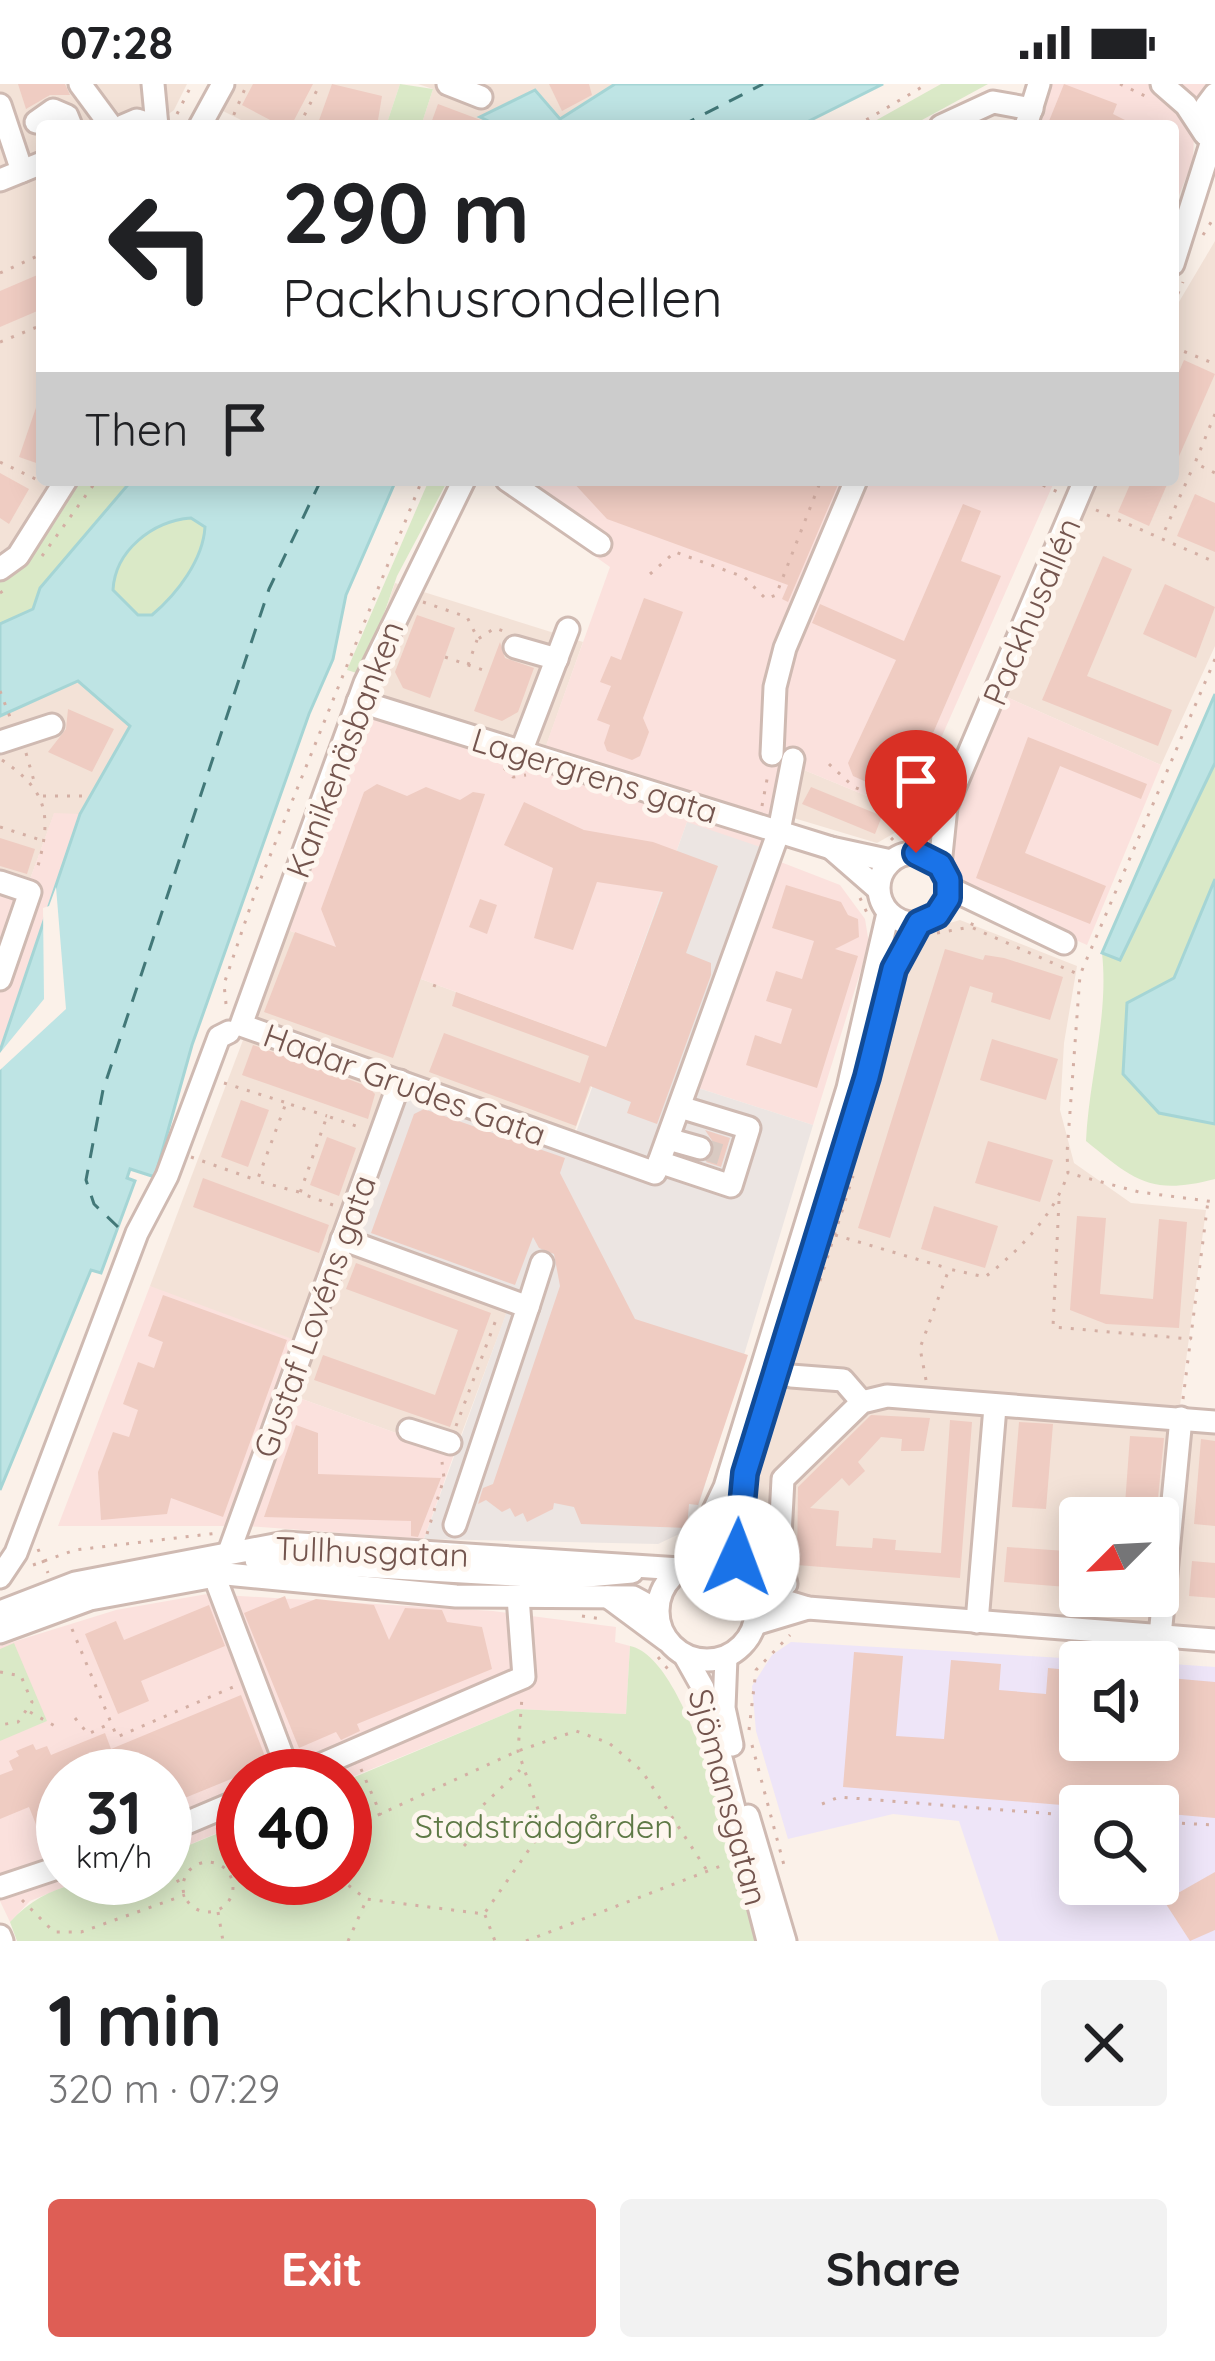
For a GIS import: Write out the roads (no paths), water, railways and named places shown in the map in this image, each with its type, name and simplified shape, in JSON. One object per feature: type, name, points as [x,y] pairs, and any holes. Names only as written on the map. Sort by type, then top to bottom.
[{"type":"street","points":[[80,84],[107,120]]},
{"type":"street","points":[[153,84],[156,120]]},
{"type":"street","points":[[203,120],[223,84]]},
{"type":"street","points":[[448,84],[482,97]]},
{"type":"street","points":[[954,120],[993,102],[1029,117],[1039,84]]},
{"type":"street","points":[[1179,250],[1210,142],[1206,106],[1215,90],[1206,84]]},
{"type":"street","points":[[1162,94],[1186,105],[1210,142]]},
{"type":"street","points":[[0,105],[32,167],[0,181]]},
{"type":"street","points":[[39,120],[52,110],[69,120]]},
{"type":"street","points":[[1190,223],[1215,190]]},
{"type":"street","points":[[7,576],[63,486]]},
{"type":"street","name":"Kanikenäsbanken","points":[[15,1567],[136,1233],[167,1176],[219,1037],[235,1028],[358,701],[461,486]]},
{"type":"street","points":[[516,486],[600,544]]},
{"type":"street","points":[[669,1137],[768,828],[782,757],[775,687],[785,648],[853,486]]},
{"type":"street","name":"Packhusallén","points":[[940,865],[946,808],[1082,486]]},
{"type":"street","points":[[521,752],[568,629]]},
{"type":"street","points":[[515,641],[557,658]]},
{"type":"street","name":"Lagergrens gata","points":[[358,701],[831,848],[899,857]]},
{"type":"street","points":[[10,736],[52,725]]},
{"type":"street","name":"Packhusallén","points":[[899,857],[946,808]]},
{"type":"street","name":"Lagergrens gata","points":[[831,848],[878,889]]},
{"type":"street","points":[[660,1646],[657,1610],[668,1580],[720,1536],[725,1487],[848,1088],[888,913],[878,889],[899,857],[925,855],[940,865],[949,889],[1064,943]]},
{"type":"street","points":[[0,881],[30,892],[0,979]]},
{"type":"street","points":[[755,1624],[746,1582],[741,1490],[867,1077],[894,969],[949,889]]},
{"type":"street","points":[[888,913],[928,919],[996,914]]},
{"type":"street","name":"Hadar Grudes Gata","points":[[235,1028],[400,1081],[655,1173],[669,1137]]},
{"type":"street","name":"Gustaf Lovéns gata","points":[[225,1543],[400,1081]]},
{"type":"street","points":[[749,1127],[731,1186],[669,1137],[749,1127]]},
{"type":"street","points":[[669,1137],[700,1149]]},
{"type":"street","points":[[342,1239],[528,1307]]},
{"type":"street","points":[[455,1525],[542,1263]]},
{"type":"street","points":[[791,1376],[843,1380],[862,1402]]},
{"type":"street","points":[[786,1584],[779,1537],[783,1479],[862,1402],[887,1396],[1215,1422]]},
{"type":"street","points":[[977,1622],[995,1407]]},
{"type":"street","points":[[1160,1636],[1181,1418]]},
{"type":"street","points":[[410,1430],[450,1443]]},
{"type":"street","points":[[750,1535],[765,1541],[779,1537]]},
{"type":"street","name":"Tullhusgatan","points":[[0,1612],[67,1585],[144,1571],[225,1543],[574,1561],[638,1570],[691,1565]]},
{"type":"street","points":[[144,1571],[164,1576],[279,1558],[565,1578],[638,1570]]},
{"type":"street","points":[[691,1565],[808,1608],[1215,1640]]},
{"type":"street","points":[[214,1575],[281,1749]]},
{"type":"street","name":"Tullhusgatan","points":[[0,1632],[90,1599],[214,1575],[259,1576],[302,1586],[486,1589],[518,1597],[611,1601],[633,1597],[657,1610]]},
{"type":"street","points":[[486,1589],[592,1588],[660,1646],[685,1656],[733,1653],[755,1624],[808,1608]]},
{"type":"street","points":[[358,1749],[524,1677],[518,1597]]},
{"type":"street","name":"Sjömansgatan","points":[[733,1653],[729,1733],[777,1941]]},
{"type":"street","name":"Sjömansgatan","points":[[685,1656],[703,1688],[777,1941]]},
{"type":"street","points":[[6,1885],[36,1875]]},
{"type":"water","points":[[615,84],[883,84],[811,120],[486,120],[480,117],[535,90],[560,119]]},
{"type":"water","points":[[127,486],[393,486],[346,595],[333,659],[309,714],[192,1045],[155,1177],[130,1169],[127,1178],[135,1181],[101,1273],[91,1270],[0,1490],[0,1051],[80,814],[130,726],[78,681],[0,716],[0,624],[33,609],[40,588]],"holes":[[[191,518],[205,527],[187,575],[152,615],[138,615],[113,590],[128,551],[150,532]]]},
{"type":"water","points":[[1215,694],[1215,763],[1120,960],[1102,953]]},
{"type":"water","points":[[1215,879],[1215,1124],[1159,1113],[1123,1074],[1127,1003],[1174,978]]},
{"type":"tunnel","points":[[700,1148],[735,1159]]},
{"type":"park label","name":"Stadsträdgården","points":[[544,1825]]}]
